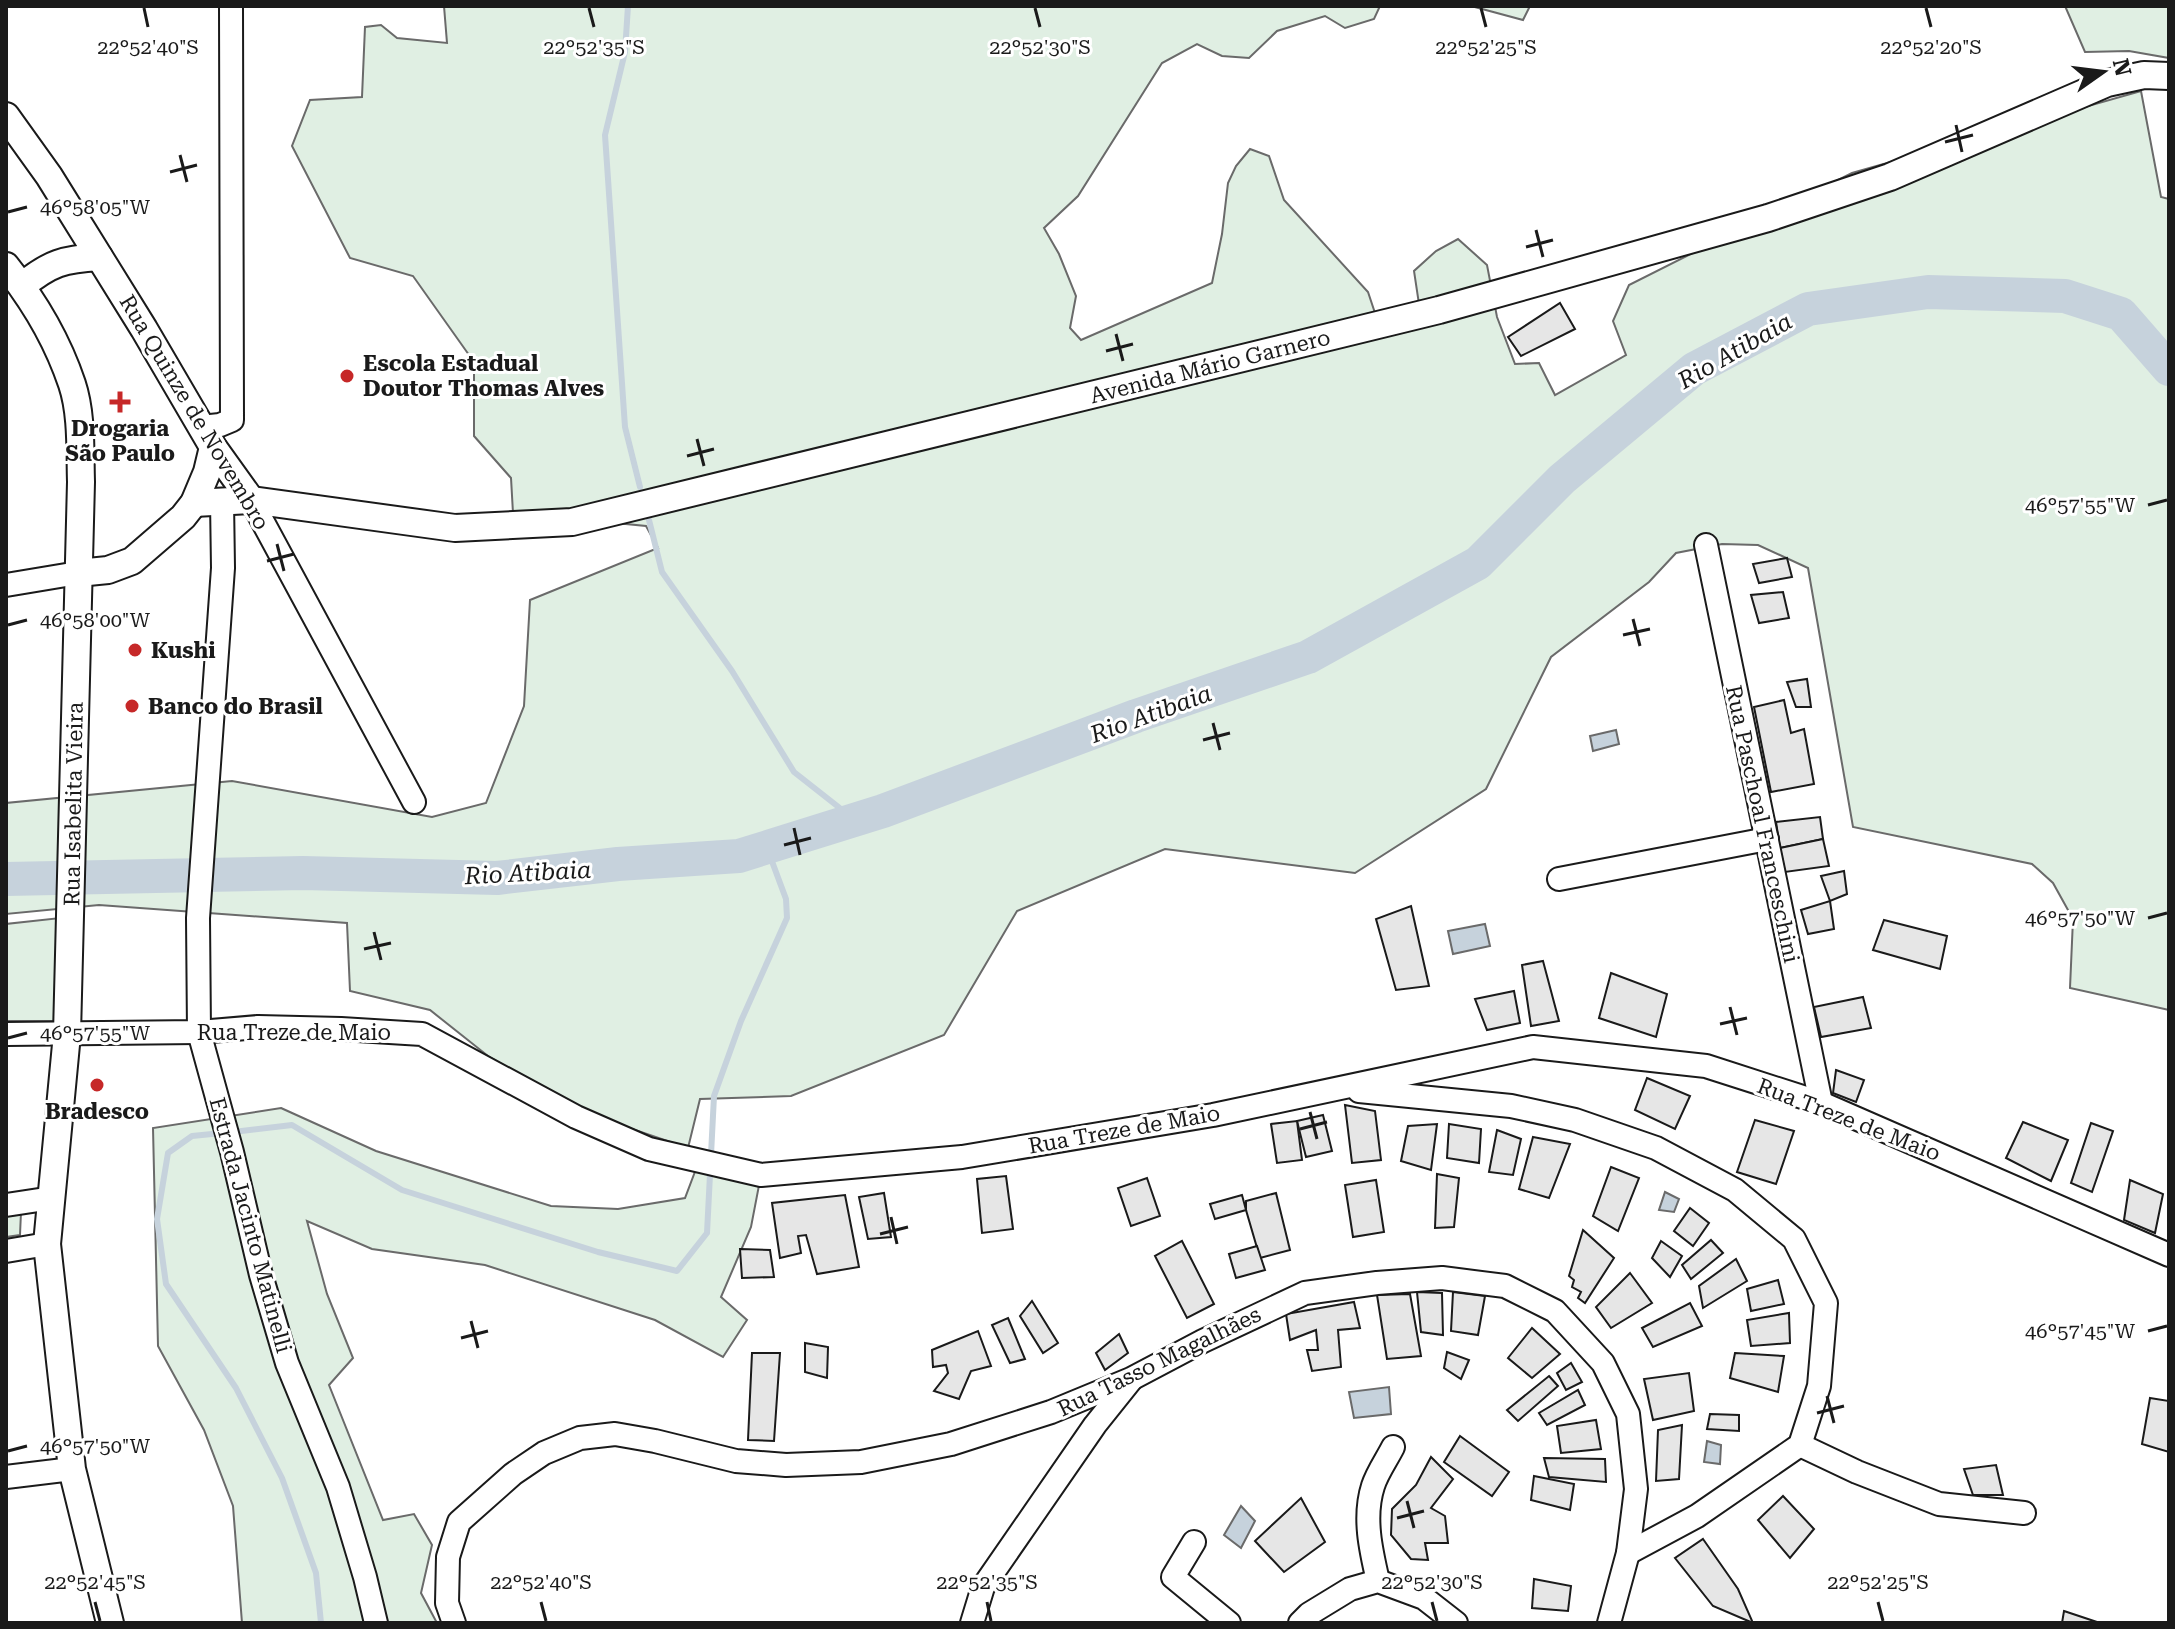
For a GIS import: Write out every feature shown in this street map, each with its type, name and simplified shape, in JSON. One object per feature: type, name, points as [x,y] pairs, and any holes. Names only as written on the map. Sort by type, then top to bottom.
[{"type":"main road","name":"Avenida Mário Garnero","points":[[194,503],[251,500],[455,528],[572,522],[1439,310],[1768,218],[1890,177],[2107,83],[2156,76],[2169,92]]},
{"type":"main road","name":"Rua Quinze de Novembro","points":[[6,116],[49,176],[207,437],[251,500]]},
{"type":"main road","points":[[14,276],[41,271],[68,259],[99,257]]},
{"type":"main road","name":"Rua Isabelita Vieira","points":[[14,276],[50,334],[72,386],[78,417],[81,482],[67,1034],[47,1244],[72,1469],[110,1623]]},
{"type":"main road","points":[[78,573],[108,570],[132,561],[183,517],[194,503],[207,472],[207,437]]},
{"type":"street","points":[[207,437],[220,425],[232,420],[231,6]]},
{"type":"street","name":"Rua Quinze de Novembro","points":[[251,500],[414,802]]},
{"type":"street","name":"Estrada Jacinto Matinelli","points":[[222,501],[223,568],[198,918],[199,1032],[221,1108],[261,1275],[287,1363],[338,1487],[376,1623]]},
{"type":"street","name":"Rua Paschoal Franceschini","points":[[1706,545],[1821,1103]]},
{"type":"street","points":[[6,585],[78,573]]},
{"type":"street","points":[[1559,879],[1767,839]]},
{"type":"street","name":"Rua Treze de Maio","points":[[6,1034],[199,1032],[258,1027],[422,1034],[576,1117],[649,1149],[761,1175],[962,1157],[1213,1115],[1533,1047],[1706,1066],[1821,1103],[2169,1255]]},
{"type":"street","points":[[1336,1089],[1511,1106],[1575,1120],[1656,1148],[1735,1190],[1794,1239],[1826,1303],[1819,1386],[1800,1445],[1697,1516],[1628,1553]]},
{"type":"street","points":[[6,1205],[52,1198]]},
{"type":"street","points":[[6,1251],[47,1244]]},
{"type":"street","name":"Rua Tasso Magalhães","points":[[454,1623],[447,1603],[448,1557],[459,1522],[513,1474],[544,1453],[580,1438],[615,1434],[736,1461],[786,1465],[861,1462],[951,1444],[1051,1412],[1131,1379],[1305,1293],[1442,1278],[1505,1286],[1555,1311],[1603,1363],[1628,1414],[1636,1489],[1628,1553],[1609,1623]]},
{"type":"street","points":[[972,1623],[983,1587],[1095,1425],[1131,1379]]},
{"type":"street","points":[[1800,1445],[1857,1472],[1939,1504],[2024,1513]]},
{"type":"street","points":[[1378,1581],[1368,1518],[1373,1486],[1393,1447]]},
{"type":"street","points":[[6,1477],[72,1469]]},
{"type":"street","points":[[1194,1542],[1173,1577],[1229,1623]]},
{"type":"street","points":[[1300,1623],[1350,1589],[1378,1581],[1424,1598],[1456,1623]]},
{"type":"green space","points":[[444,6],[1380,6],[1374,19],[1345,28],[1325,16],[1277,31],[1249,58],[1222,56],[1197,44],[1162,63],[1078,196],[1044,228],[1059,254],[1076,296],[1070,328],[1081,340],[1212,283],[1228,183],[1236,166],[1250,149],[1269,156],[1284,200],[1368,292],[1376,316],[1419,304],[1414,271],[1436,251],[1458,239],[1487,265],[1497,317],[1515,364],[1539,363],[1555,395],[1626,355],[1613,321],[1629,285],[1852,173],[2141,91],[2161,197],[2169,199],[2169,1010],[2070,988],[2073,919],[2053,883],[2032,864],[1853,827],[1808,568],[1758,545],[1722,544],[1676,553],[1649,582],[1551,657],[1486,789],[1355,873],[1165,849],[1017,911],[944,1035],[791,1096],[700,1099],[688,1148],[585,1113],[488,1056],[430,1010],[350,991],[347,923],[99,905],[6,914],[6,803],[232,781],[432,817],[486,803],[524,706],[530,600],[658,548],[646,526],[513,513],[511,478],[474,436],[474,362],[413,276],[350,258],[292,146],[310,100],[362,97],[365,27],[381,25],[397,38],[447,43]]},
{"type":"green space","points":[[1471,6],[1530,6],[1523,20]]},
{"type":"green space","points":[[2065,6],[2169,6],[2169,58],[2129,51],[2085,52]]},
{"type":"green space","points":[[60,918],[58,1021],[6,1021],[6,924]]},
{"type":"green space","points":[[281,1108],[376,1151],[551,1206],[618,1209],[685,1198],[696,1169],[761,1175],[751,1227],[721,1297],[747,1320],[723,1357],[655,1320],[485,1265],[372,1249],[307,1221],[327,1294],[353,1358],[329,1385],[383,1520],[414,1514],[432,1545],[421,1593],[437,1623],[242,1623],[233,1506],[204,1430],[158,1346],[153,1128]]},
{"type":"green space","points":[[21,1212],[20,1235],[6,1237],[6,1215]]},
{"type":"shaded area","points":[[1616,730],[1619,744],[1593,751],[1590,736]]},
{"type":"shaded area","points":[[1485,924],[1490,946],[1453,954],[1448,931]]},
{"type":"shaded area","points":[[1665,1192],[1679,1199],[1674,1212],[1659,1210]]},
{"type":"shaded area","points":[[1389,1387],[1391,1414],[1354,1418],[1349,1392]]},
{"type":"shaded area","points":[[1707,1441],[1721,1445],[1720,1464],[1704,1462]]},
{"type":"shaded area","points":[[1241,1506],[1255,1521],[1241,1548],[1224,1535]]},
{"type":"building","points":[[1560,303],[1575,329],[1521,356],[1508,337]]},
{"type":"building","points":[[1787,558],[1792,577],[1759,583],[1753,564]]},
{"type":"building","points":[[1783,592],[1789,618],[1759,623],[1751,595]]},
{"type":"building","points":[[1807,679],[1811,707],[1796,707],[1787,682]]},
{"type":"building","points":[[1784,700],[1791,733],[1804,729],[1814,784],[1771,792],[1754,707]]},
{"type":"building","points":[[1820,817],[1823,839],[1780,848],[1776,822]]},
{"type":"building","points":[[1823,839],[1829,866],[1785,872],[1780,848]]},
{"type":"building","points":[[1844,871],[1847,894],[1830,901],[1821,876]]},
{"type":"building","points":[[1830,901],[1834,929],[1808,934],[1801,910]]},
{"type":"building","points":[[1411,906],[1429,986],[1396,990],[1376,919]]},
{"type":"building","points":[[1884,920],[1947,936],[1940,969],[1873,950]]},
{"type":"building","points":[[1543,961],[1559,1021],[1531,1026],[1522,965]]},
{"type":"building","points":[[1611,973],[1667,994],[1656,1037],[1599,1018]]},
{"type":"building","points":[[1514,991],[1520,1023],[1487,1030],[1475,999]]},
{"type":"building","points":[[1863,997],[1871,1028],[1821,1037],[1814,1007]]},
{"type":"building","points":[[1836,1070],[1864,1080],[1856,1102],[1833,1093]]},
{"type":"building","points":[[1647,1078],[1690,1096],[1675,1129],[1635,1110]]},
{"type":"building","points":[[1345,1105],[1375,1111],[1381,1160],[1352,1163]]},
{"type":"building","points":[[1323,1115],[1332,1151],[1306,1157],[1297,1121]]},
{"type":"building","points":[[1755,1120],[1794,1131],[1776,1184],[1737,1172]]},
{"type":"building","points":[[1297,1121],[1302,1160],[1277,1163],[1271,1124]]},
{"type":"building","points":[[2023,1122],[2068,1140],[2051,1181],[2006,1158]]},
{"type":"building","points":[[2091,1123],[2113,1131],[2092,1192],[2071,1183]]},
{"type":"building","points":[[1437,1124],[1431,1170],[1401,1161],[1408,1126]]},
{"type":"building","points":[[1449,1124],[1481,1129],[1479,1163],[1447,1158]]},
{"type":"building","points":[[1497,1130],[1521,1139],[1513,1175],[1489,1172]]},
{"type":"building","points":[[1533,1137],[1570,1144],[1549,1198],[1519,1189]]},
{"type":"building","points":[[1611,1167],[1639,1178],[1618,1231],[1593,1216]]},
{"type":"building","points":[[1437,1174],[1459,1178],[1454,1227],[1435,1228]]},
{"type":"building","points":[[1006,1176],[1013,1229],[982,1233],[977,1179]]},
{"type":"building","points":[[1147,1178],[1160,1216],[1131,1226],[1118,1188]]},
{"type":"building","points":[[1376,1180],[1384,1232],[1353,1237],[1345,1185]]},
{"type":"building","points":[[2130,1180],[2163,1194],[2155,1233],[2124,1220]]},
{"type":"building","points":[[884,1193],[891,1237],[868,1239],[859,1197]]},
{"type":"building","points":[[1276,1193],[1290,1250],[1260,1258],[1246,1201]]},
{"type":"building","points":[[845,1195],[859,1267],[817,1274],[806,1235],[798,1236],[801,1253],[780,1258],[772,1203]]},
{"type":"building","points":[[1242,1195],[1246,1210],[1215,1219],[1210,1204]]},
{"type":"building","points":[[1690,1208],[1709,1223],[1693,1246],[1674,1231]]},
{"type":"building","points":[[1583,1230],[1614,1258],[1585,1303],[1578,1298],[1581,1292],[1572,1287],[1574,1280],[1569,1276]]},
{"type":"building","points":[[1711,1240],[1723,1253],[1691,1279],[1682,1265]]},
{"type":"building","points":[[1182,1241],[1214,1304],[1187,1318],[1155,1256]]},
{"type":"building","points":[[1661,1241],[1682,1256],[1670,1277],[1652,1258]]},
{"type":"building","points":[[1257,1246],[1265,1270],[1236,1278],[1229,1254]]},
{"type":"building","points":[[740,1249],[770,1250],[774,1277],[742,1278]]},
{"type":"building","points":[[1736,1259],[1747,1281],[1703,1308],[1699,1286]]},
{"type":"building","points":[[1630,1273],[1652,1303],[1611,1328],[1596,1307]]},
{"type":"building","points":[[1778,1280],[1784,1304],[1751,1311],[1747,1289]]},
{"type":"building","points":[[1417,1292],[1442,1293],[1443,1335],[1421,1332]]},
{"type":"building","points":[[1453,1292],[1485,1296],[1478,1335],[1451,1331]]},
{"type":"building","points":[[1410,1294],[1421,1356],[1387,1359],[1377,1295]]},
{"type":"building","points":[[1032,1301],[1058,1343],[1043,1353],[1020,1316]]},
{"type":"building","points":[[1354,1302],[1360,1328],[1338,1330],[1341,1367],[1312,1371],[1307,1350],[1318,1350],[1316,1330],[1290,1340],[1286,1314]]},
{"type":"building","points":[[1690,1303],[1702,1326],[1653,1347],[1642,1328]]},
{"type":"building","points":[[1789,1313],[1790,1343],[1751,1346],[1747,1320]]},
{"type":"building","points":[[1008,1318],[1025,1359],[1010,1363],[992,1325]]},
{"type":"building","points":[[1532,1328],[1560,1354],[1532,1378],[1508,1358]]},
{"type":"building","points":[[978,1331],[991,1366],[971,1371],[959,1399],[934,1391],[948,1373],[946,1365],[933,1367],[932,1350]]},
{"type":"building","points":[[1119,1334],[1128,1353],[1105,1370],[1096,1353]]},
{"type":"building","points":[[805,1343],[828,1347],[827,1378],[805,1372]]},
{"type":"building","points":[[1447,1352],[1469,1360],[1461,1379],[1444,1368]]},
{"type":"building","points":[[752,1353],[780,1353],[774,1441],[748,1440]]},
{"type":"building","points":[[1735,1353],[1784,1356],[1778,1392],[1730,1378]]},
{"type":"building","points":[[1571,1363],[1582,1382],[1566,1390],[1557,1373]]},
{"type":"building","points":[[1689,1373],[1694,1411],[1653,1420],[1644,1379]]},
{"type":"building","points":[[1549,1376],[1558,1386],[1518,1421],[1507,1410]]},
{"type":"building","points":[[1578,1390],[1585,1405],[1547,1425],[1539,1413]]},
{"type":"building","points":[[2150,1398],[2169,1401],[2169,1452],[2142,1444]]},
{"type":"building","points":[[1710,1414],[1739,1415],[1739,1431],[1707,1429]]},
{"type":"building","points":[[1596,1420],[1601,1449],[1561,1453],[1557,1426]]},
{"type":"building","points":[[1682,1425],[1679,1479],[1656,1481],[1658,1430]]},
{"type":"building","points":[[1460,1436],[1509,1472],[1492,1496],[1444,1462]]},
{"type":"building","points":[[1431,1457],[1453,1479],[1431,1508],[1445,1516],[1448,1543],[1425,1543],[1428,1560],[1411,1559],[1391,1535],[1392,1509],[1416,1485]]},
{"type":"building","points":[[1544,1458],[1605,1459],[1606,1482],[1549,1477]]},
{"type":"building","points":[[1996,1465],[2003,1495],[1973,1495],[1964,1469]]},
{"type":"building","points":[[1534,1476],[1574,1484],[1570,1510],[1531,1500]]},
{"type":"building","points":[[1783,1496],[1814,1529],[1790,1558],[1758,1520]]},
{"type":"building","points":[[1301,1498],[1325,1542],[1284,1572],[1255,1541]]},
{"type":"building","points":[[1703,1539],[1738,1589],[1753,1623],[1713,1606],[1675,1558]]},
{"type":"building","points":[[1534,1579],[1571,1586],[1568,1611],[1532,1608]]},
{"type":"building","points":[[2064,1611],[2100,1623],[2062,1623]]},
{"type":"waterway","points":[[628,6],[625,52],[605,135],[625,427],[640,487]]},
{"type":"waterway","name":"Rio Atibaia","points":[[6,879],[303,873],[497,878],[618,864],[739,856],[883,811],[1136,716],[1308,657],[1478,563],[1562,479],[1694,369],[1808,309],[1928,292],[2065,296],[2121,314],[2169,369]]},
{"type":"waterway","points":[[649,520],[662,572],[732,671],[794,772],[855,820]]},
{"type":"waterway","points":[[233,1132],[292,1125],[402,1190],[598,1252],[677,1271],[707,1233],[714,1096],[741,1021],[787,918],[786,899],[767,848]]},
{"type":"waterway","points":[[222,1133],[192,1136],[168,1153],[157,1219],[166,1284],[236,1388],[282,1478],[316,1573],[321,1623]]},
{"type":"place","name":"Escola Estadual Doutor Thomas Alves","points":[[347,376]]},
{"type":"place","name":"Drogaria São Paulo","points":[[120,402]]},
{"type":"place","name":"Kushi","points":[[135,650]]},
{"type":"place","name":"Banco do Brasil","points":[[132,706]]},
{"type":"place","name":"Bradesco","points":[[97,1085]]}]
